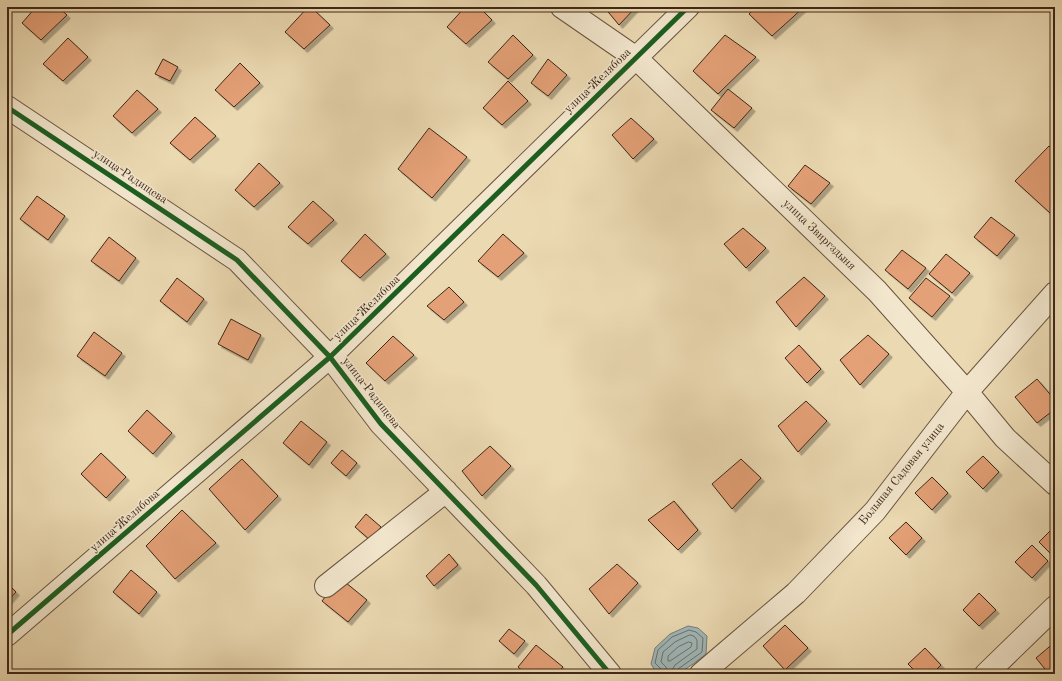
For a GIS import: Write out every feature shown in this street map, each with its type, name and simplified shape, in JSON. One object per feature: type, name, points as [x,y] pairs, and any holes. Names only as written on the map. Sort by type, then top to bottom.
[{"type":"street","name":"улица Звиргздыня","points":[[562,7],[636,58],[877,291],[967,392],[1005,438],[1055,484]]},
{"type":"street","name":"улица Желябова","points":[[7,635],[330,358],[688,7]]},
{"type":"street","name":"улица Радищева","points":[[7,107],[237,260],[330,358],[381,424],[536,585],[610,674]]},
{"type":"street","name":"Большая Садовая улица","points":[[701,674],[796,593],[875,511],[967,392],[1055,293]]},
{"type":"street","points":[[326,586],[446,491]]},
{"type":"street","points":[[986,674],[1055,607]]},
{"type":"water","points":[[688,626],[698,628],[707,636],[706,654],[678,674],[656,672],[651,664],[655,648],[670,634]]},
{"type":"building","points":[[36,7],[58,7],[67,15],[41,40],[22,23]]},
{"type":"building","points":[[308,7],[311,7],[330,25],[304,49],[285,32]]},
{"type":"building","points":[[465,7],[479,7],[492,20],[466,44],[447,27]]},
{"type":"building","points":[[604,7],[636,7],[619,25]]},
{"type":"building","points":[[756,7],[804,7],[772,36],[749,14]]},
{"type":"building","points":[[513,35],[533,55],[508,79],[488,62]]},
{"type":"building","points":[[725,35],[756,57],[718,94],[693,71]]},
{"type":"building","points":[[68,38],[88,57],[63,81],[43,64]]},
{"type":"building","points":[[163,59],[178,67],[170,81],[155,74]]},
{"type":"building","points":[[548,59],[567,75],[548,96],[531,83]]},
{"type":"building","points":[[240,63],[260,83],[234,107],[215,90]]},
{"type":"building","points":[[508,81],[528,101],[502,125],[483,108]]},
{"type":"building","points":[[728,89],[752,108],[734,128],[711,110]]},
{"type":"building","points":[[137,90],[158,109],[132,133],[113,116]]},
{"type":"building","points":[[195,117],[216,136],[190,160],[170,143]]},
{"type":"building","points":[[631,118],[654,139],[633,159],[612,135]]},
{"type":"building","points":[[429,128],[467,157],[432,198],[398,169]]},
{"type":"building","points":[[1049,146],[1055,151],[1055,208],[1050,213],[1015,181]]},
{"type":"building","points":[[259,163],[280,183],[254,207],[235,190]]},
{"type":"building","points":[[805,165],[830,183],[811,204],[788,186]]},
{"type":"building","points":[[37,196],[65,216],[48,240],[20,219]]},
{"type":"building","points":[[313,201],[334,220],[308,244],[288,227]]},
{"type":"building","points":[[991,217],[1015,235],[997,256],[974,237]]},
{"type":"building","points":[[743,228],[766,248],[746,268],[724,244]]},
{"type":"building","points":[[365,234],[386,254],[360,278],[341,261]]},
{"type":"building","points":[[503,234],[524,253],[498,277],[478,261]]},
{"type":"building","points":[[109,237],[136,258],[119,281],[91,261]]},
{"type":"building","points":[[902,250],[926,268],[908,289],[885,270]]},
{"type":"building","points":[[946,254],[970,273],[952,293],[929,274]]},
{"type":"building","points":[[804,277],[825,296],[796,327],[776,302]]},
{"type":"building","points":[[177,278],[204,299],[187,322],[160,301]]},
{"type":"building","points":[[926,278],[950,296],[932,317],[909,298]]},
{"type":"building","points":[[449,287],[464,302],[444,320],[427,306]]},
{"type":"building","points":[[231,319],[261,335],[248,360],[218,344]]},
{"type":"building","points":[[94,332],[122,353],[105,376],[77,356]]},
{"type":"building","points":[[868,335],[889,354],[860,385],[840,360]]},
{"type":"building","points":[[393,336],[414,355],[385,381],[366,363]]},
{"type":"building","points":[[799,345],[821,369],[807,383],[785,358]]},
{"type":"building","points":[[1037,379],[1055,400],[1055,409],[1037,423],[1015,397]]},
{"type":"building","points":[[806,401],[827,421],[798,452],[778,426]]},
{"type":"building","points":[[147,410],[172,433],[153,454],[128,431]]},
{"type":"building","points":[[301,421],[327,442],[309,465],[283,443]]},
{"type":"building","points":[[490,446],[511,466],[482,496],[462,471]]},
{"type":"building","points":[[342,450],[357,463],[346,476],[331,463]]},
{"type":"building","points":[[101,453],[126,477],[106,498],[81,474]]},
{"type":"building","points":[[983,456],[999,472],[983,489],[966,472]]},
{"type":"building","points":[[242,459],[278,496],[245,530],[209,489]]},
{"type":"building","points":[[741,459],[761,478],[732,509],[712,484]]},
{"type":"building","points":[[932,477],[948,493],[932,510],[915,493]]},
{"type":"building","points":[[674,501],[698,530],[678,550],[648,520]]},
{"type":"building","points":[[182,510],[216,543],[175,579],[146,546]]},
{"type":"building","points":[[366,514],[381,527],[370,540],[355,527]]},
{"type":"building","points":[[906,522],[922,538],[906,555],[889,538]]},
{"type":"building","points":[[1055,526],[1055,558],[1039,542]]},
{"type":"building","points":[[1032,545],[1048,561],[1032,578],[1015,562]]},
{"type":"building","points":[[449,554],[458,565],[434,586],[426,576]]},
{"type":"building","points":[[617,564],[638,583],[609,614],[589,589]]},
{"type":"building","points":[[131,570],[157,592],[139,614],[113,592]]},
{"type":"building","points":[[340,578],[367,600],[348,622],[322,601]]},
{"type":"building","points":[[7,583],[16,592],[7,602]]},
{"type":"building","points":[[979,593],[996,610],[979,626],[963,610]]},
{"type":"building","points":[[785,625],[808,648],[785,670],[763,646]]},
{"type":"building","points":[[509,629],[525,641],[514,654],[499,641]]},
{"type":"building","points":[[1055,642],[1055,674],[1049,674],[1036,658]]},
{"type":"building","points":[[536,645],[563,667],[556,674],[526,674],[518,667]]},
{"type":"building","points":[[925,648],[941,665],[932,674],[918,674],[908,664]]},
{"type":"cycle path","points":[[7,635],[330,357],[688,7]]},
{"type":"cycle path","points":[[7,107],[237,260],[330,357],[381,424],[536,585],[610,674]]}]
